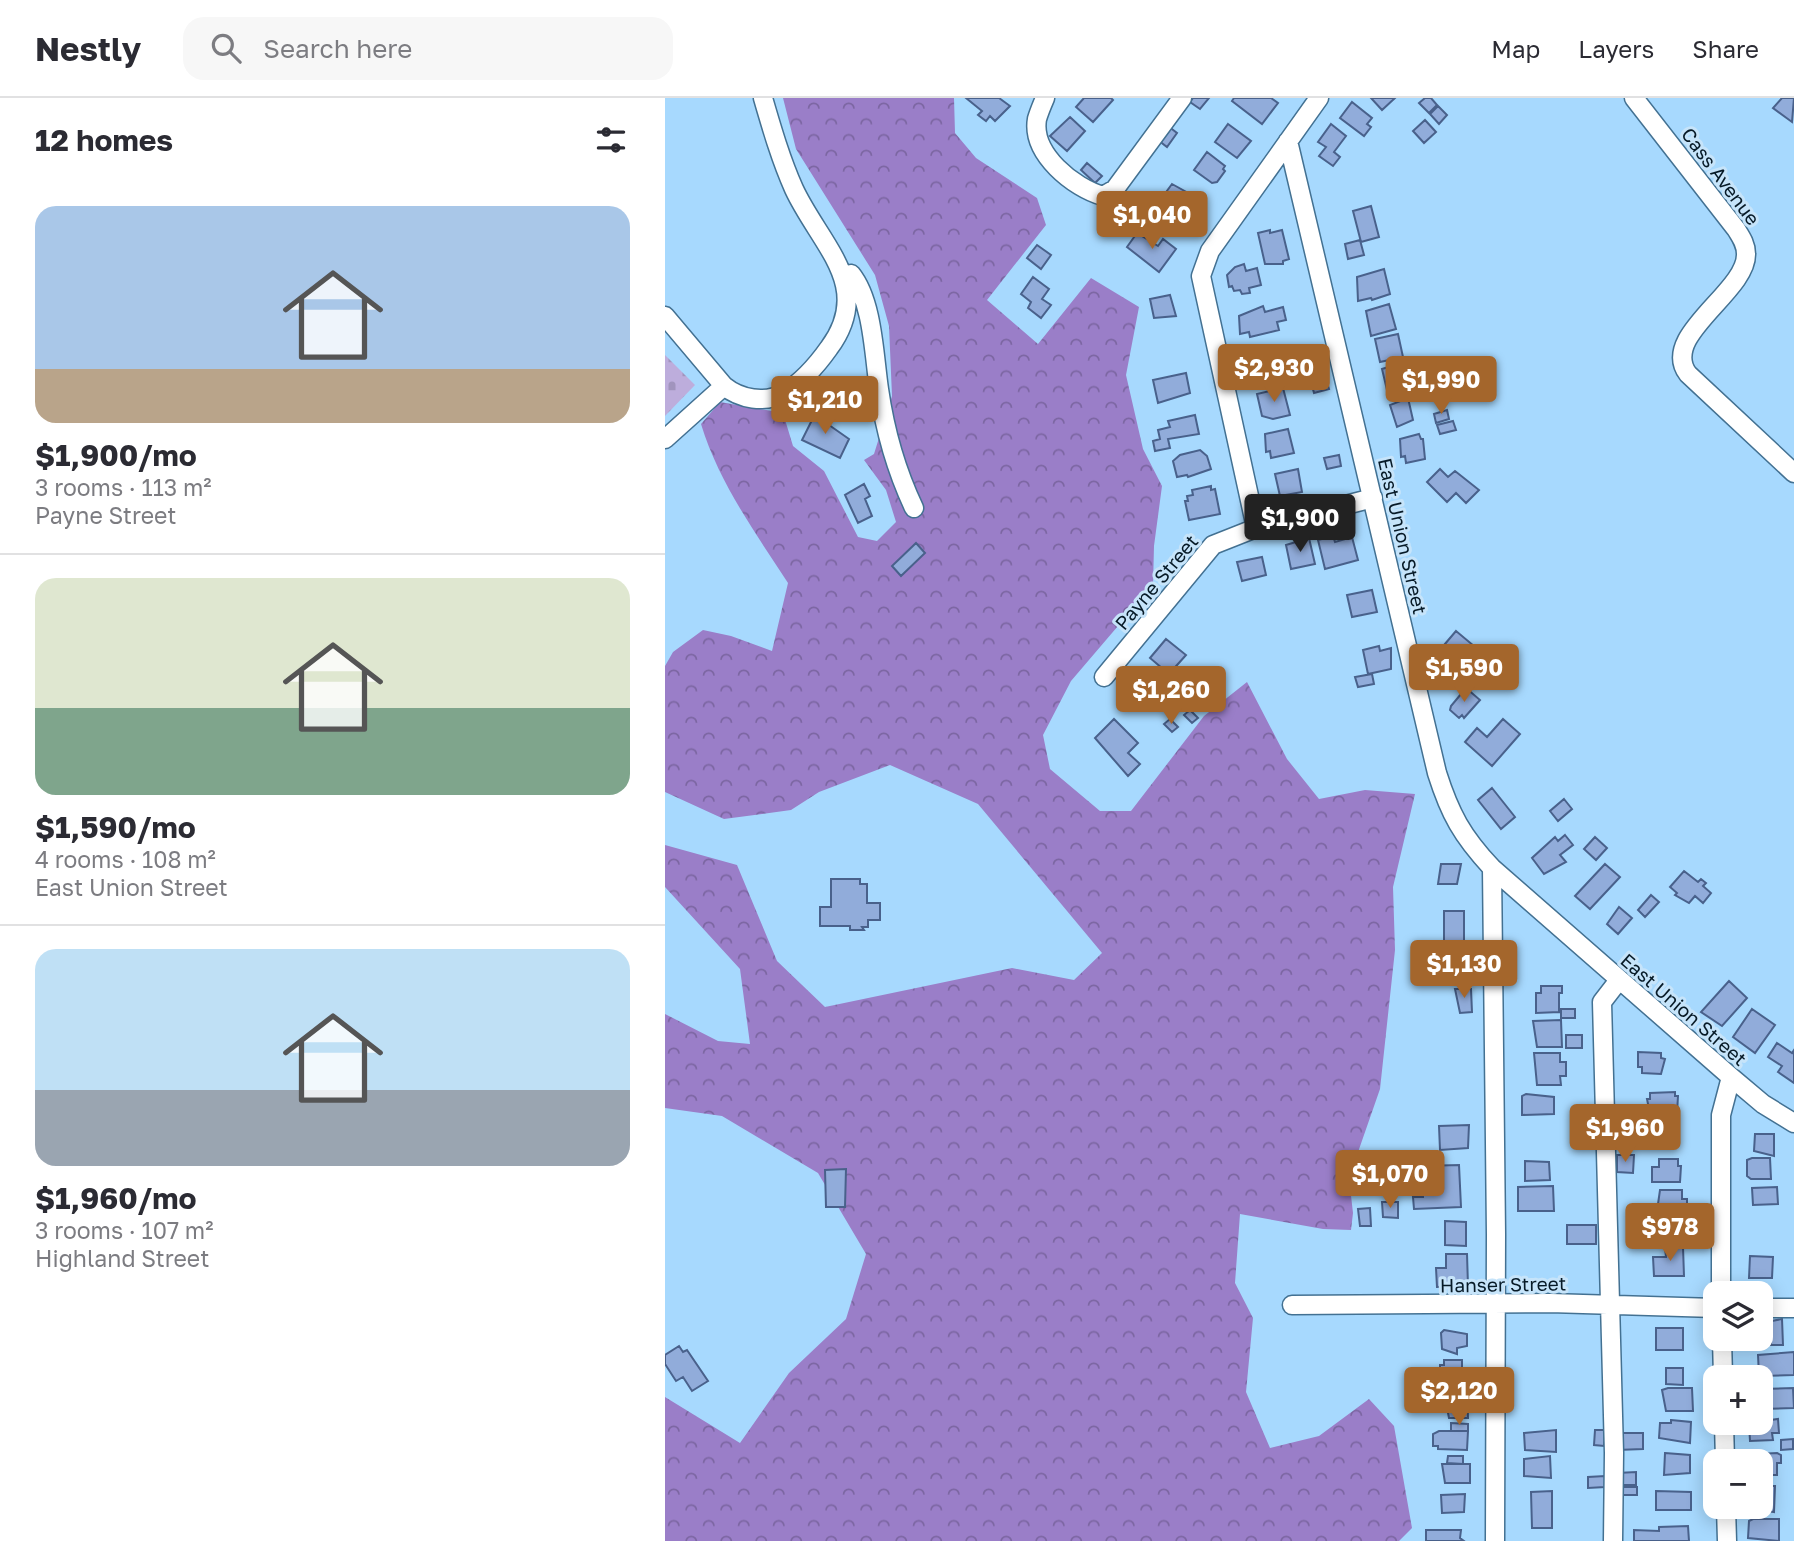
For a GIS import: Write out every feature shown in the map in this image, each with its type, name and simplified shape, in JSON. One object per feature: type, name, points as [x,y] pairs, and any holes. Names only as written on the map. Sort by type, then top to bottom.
[{"type":"street","points":[[665,316],[724,386],[734,394],[767,400],[795,386],[834,343],[848,309],[847,285],[842,270],[795,191],[779,151],[763,98]]},
{"type":"street","points":[[1045,98],[1037,121],[1041,143],[1056,167],[1086,191],[1103,196],[1115,189],[1182,98]]},
{"type":"street","name":"Cass Avenue","points":[[1634,98],[1736,229],[1746,249],[1744,267],[1684,346],[1682,364],[1688,374],[1794,473]]},
{"type":"street","points":[[1257,528],[1201,276],[1210,251],[1312,101]]},
{"type":"street","name":"East Union Street","points":[[1287,141],[1440,783],[1461,833],[1492,868],[1619,980],[1763,1104],[1794,1123]]},
{"type":"street","points":[[842,270],[855,279],[876,347],[878,386],[890,446],[914,508]]},
{"type":"street","points":[[665,439],[724,386]]},
{"type":"street","name":"Payne Street","points":[[1104,677],[1206,552],[1231,536],[1373,498]]},
{"type":"street","points":[[1492,868],[1495,1541]]},
{"type":"street","points":[[1613,1541],[1614,1453],[1602,1002],[1619,980]]},
{"type":"street","points":[[1721,1281],[1721,1115],[1731,1077]]},
{"type":"street","name":"Hanser Street","points":[[1292,1305],[1495,1304],[1703,1308]]},
{"type":"street","points":[[1773,1308],[1794,1308]]},
{"type":"street","points":[[1726,1519],[1727,1541]]},
{"type":"green space","points":[[783,98],[954,98],[955,133],[976,158],[1037,198],[1046,225],[987,300],[1038,344],[1091,278],[1139,307],[1126,375],[1143,449],[1162,486],[1154,546],[1153,585],[1071,681],[1043,735],[1050,769],[1100,811],[1131,811],[1204,716],[1247,682],[1287,759],[1319,799],[1365,790],[1415,794],[1393,887],[1395,950],[1380,1089],[1349,1178],[1353,1213],[1351,1230],[1323,1229],[1240,1214],[1235,1283],[1253,1318],[1246,1392],[1270,1448],[1319,1436],[1369,1399],[1394,1426],[1412,1528],[1399,1541],[665,1541],[665,1397],[740,1443],[789,1373],[846,1319],[866,1254],[818,1173],[722,1116],[665,1108],[665,1014],[718,1041],[750,1044],[740,969],[665,887],[665,845],[737,865],[777,961],[825,1007],[1012,968],[1074,980],[1102,953],[978,804],[890,765],[819,792],[791,810],[724,819],[665,792],[665,666],[673,652],[703,630],[731,636],[772,651],[788,583],[728,487],[701,424],[720,402],[783,413],[793,446],[824,471],[858,537],[877,541],[896,522],[886,490],[864,460],[874,454],[892,396],[889,326],[875,275],[796,149]]},
{"type":"green space","points":[[665,355],[695,385],[665,416]]},
{"type":"building","points":[[966,98],[999,98],[1010,106],[995,121],[990,116],[986,121],[978,115],[982,111]]},
{"type":"building","points":[[1084,98],[1113,100],[1093,122],[1076,107]]},
{"type":"building","points":[[1193,98],[1209,98],[1200,109],[1190,102]]},
{"type":"building","points":[[1234,98],[1271,98],[1278,103],[1262,124],[1232,101]]},
{"type":"building","points":[[1371,98],[1395,98],[1382,110]]},
{"type":"building","points":[[1425,98],[1431,98],[1437,105],[1429,113],[1419,103]]},
{"type":"building","points":[[1782,98],[1794,98],[1792,122],[1773,108]]},
{"type":"building","points":[[1352,102],[1372,118],[1367,124],[1371,127],[1364,136],[1340,118]]},
{"type":"building","points":[[1438,106],[1447,115],[1439,124],[1430,114]]},
{"type":"building","points":[[1070,117],[1085,131],[1067,151],[1050,136]]},
{"type":"building","points":[[1425,120],[1436,132],[1424,143],[1413,131]]},
{"type":"building","points":[[1228,124],[1251,141],[1237,158],[1215,142]]},
{"type":"building","points":[[1331,124],[1346,136],[1334,152],[1340,157],[1333,166],[1319,156],[1326,147],[1318,142]]},
{"type":"building","points":[[1168,126],[1177,133],[1167,147],[1158,140]]},
{"type":"building","points":[[1207,152],[1225,166],[1225,171],[1217,182],[1212,183],[1194,170]]},
{"type":"building","points":[[1087,163],[1102,176],[1095,183],[1081,170]]},
{"type":"building","points":[[1172,184],[1190,194],[1199,204],[1186,222],[1167,208],[1169,205],[1161,199]]},
{"type":"building","points":[[1371,206],[1379,237],[1361,242],[1353,211]]},
{"type":"building","points":[[1114,210],[1132,223],[1124,235],[1105,222]]},
{"type":"building","points":[[1270,230],[1270,233],[1282,230],[1289,259],[1283,261],[1283,264],[1265,264],[1258,233]]},
{"type":"building","points":[[1137,233],[1158,246],[1163,239],[1176,249],[1159,272],[1127,247]]},
{"type":"building","points":[[1360,240],[1364,255],[1348,259],[1345,244]]},
{"type":"building","points":[[1037,245],[1051,255],[1041,269],[1027,258]]},
{"type":"building","points":[[1244,264],[1246,271],[1257,268],[1261,285],[1249,288],[1250,293],[1242,294],[1240,290],[1234,291],[1232,286],[1229,287],[1227,275],[1235,267]]},
{"type":"building","points":[[1384,269],[1390,294],[1358,301],[1357,277]]},
{"type":"building","points":[[1033,277],[1049,289],[1042,299],[1051,305],[1041,318],[1028,308],[1031,302],[1021,294]]},
{"type":"building","points":[[1170,295],[1176,316],[1154,318],[1150,299]]},
{"type":"building","points":[[1389,304],[1396,329],[1371,336],[1366,311]]},
{"type":"building","points":[[1263,306],[1265,312],[1283,307],[1286,320],[1277,322],[1279,330],[1250,337],[1249,332],[1240,334],[1239,316]]},
{"type":"building","points":[[1398,334],[1403,357],[1380,362],[1375,339]]},
{"type":"building","points":[[1267,351],[1269,357],[1275,356],[1279,373],[1253,378],[1248,355]]},
{"type":"building","points":[[1405,362],[1410,384],[1387,390],[1382,369]]},
{"type":"building","points":[[1186,373],[1190,393],[1158,403],[1153,380]]},
{"type":"building","points":[[1325,374],[1329,389],[1314,393],[1310,378]]},
{"type":"building","points":[[1283,388],[1290,415],[1273,419],[1262,416],[1257,394]]},
{"type":"building","points":[[1408,398],[1413,420],[1397,427],[1390,405]]},
{"type":"building","points":[[1447,410],[1449,419],[1436,423],[1434,414]]},
{"type":"building","points":[[816,412],[832,419],[829,425],[849,439],[840,458],[802,440]]},
{"type":"building","points":[[1195,415],[1199,434],[1168,439],[1170,448],[1155,451],[1153,441],[1160,439],[1158,430],[1170,427],[1168,421]]},
{"type":"building","points":[[1453,421],[1456,430],[1440,434],[1437,425]]},
{"type":"building","points":[[1288,429],[1294,453],[1271,458],[1270,451],[1266,452],[1265,434]]},
{"type":"building","points":[[1419,434],[1423,439],[1425,459],[1406,463],[1405,456],[1401,457],[1400,439]]},
{"type":"building","points":[[1200,450],[1207,456],[1211,469],[1188,477],[1177,477],[1173,461],[1180,455]]},
{"type":"building","points":[[1339,455],[1341,466],[1327,469],[1324,458]]},
{"type":"building","points":[[1298,469],[1302,492],[1280,496],[1275,474]]},
{"type":"building","points":[[1440,469],[1448,477],[1455,471],[1479,490],[1466,503],[1456,493],[1447,502],[1427,482]]},
{"type":"building","points":[[864,484],[870,496],[865,499],[872,516],[858,523],[845,495]]},
{"type":"building","points":[[1211,486],[1211,490],[1215,489],[1220,514],[1189,520],[1185,501],[1188,501],[1187,496],[1193,495],[1192,490]]},
{"type":"building","points":[[1333,536],[1335,542],[1352,537],[1358,560],[1325,569],[1318,540]]},
{"type":"building","points":[[1309,538],[1315,564],[1291,569],[1286,545]]},
{"type":"building","points":[[916,543],[925,553],[901,576],[892,566]]},
{"type":"building","points":[[1262,557],[1266,575],[1242,581],[1237,562]]},
{"type":"building","points":[[1372,590],[1377,612],[1352,617],[1347,595]]},
{"type":"building","points":[[1456,631],[1474,646],[1457,666],[1439,651]]},
{"type":"building","points":[[1166,639],[1186,655],[1169,674],[1150,658]]},
{"type":"building","points":[[1379,646],[1380,651],[1391,648],[1391,669],[1368,674],[1363,650]]},
{"type":"building","points":[[1142,671],[1167,690],[1157,703],[1132,684]]},
{"type":"building","points":[[1372,674],[1374,684],[1358,687],[1355,677]]},
{"type":"building","points":[[1466,688],[1480,700],[1464,718],[1462,715],[1459,718],[1450,710]]},
{"type":"building","points":[[1190,710],[1198,718],[1192,723],[1184,715]]},
{"type":"building","points":[[1114,719],[1138,743],[1128,753],[1140,764],[1128,776],[1095,738]]},
{"type":"building","points":[[1170,719],[1178,727],[1172,732],[1164,724]]},
{"type":"building","points":[[1503,719],[1520,734],[1492,766],[1465,742],[1477,728],[1487,737]]},
{"type":"building","points":[[1492,788],[1515,817],[1501,829],[1478,800]]},
{"type":"building","points":[[1564,799],[1572,809],[1558,821],[1550,811]]},
{"type":"building","points":[[1565,835],[1573,845],[1560,855],[1566,862],[1544,874],[1532,858],[1555,837],[1558,841]]},
{"type":"building","points":[[1595,837],[1607,848],[1596,860],[1584,849]]},
{"type":"building","points":[[1441,864],[1461,864],[1457,884],[1438,884]]},
{"type":"building","points":[[1605,864],[1620,877],[1590,909],[1575,896]]},
{"type":"building","points":[[1684,871],[1698,882],[1701,879],[1706,883],[1703,886],[1711,893],[1703,903],[1695,896],[1689,903],[1675,895],[1677,893],[1670,887]]},
{"type":"building","points":[[831,879],[860,879],[860,884],[867,884],[867,903],[880,903],[880,920],[868,920],[868,927],[862,927],[864,930],[850,930],[850,926],[820,926],[820,907],[831,907]]},
{"type":"building","points":[[1651,895],[1659,902],[1645,917],[1638,910]]},
{"type":"building","points":[[1619,907],[1632,918],[1618,934],[1607,924]]},
{"type":"building","points":[[1444,911],[1464,911],[1464,949],[1444,949]]},
{"type":"building","points":[[1729,981],[1747,998],[1722,1026],[1701,1012]]},
{"type":"building","points":[[1541,986],[1562,986],[1562,993],[1559,993],[1559,1012],[1536,1013],[1536,993],[1541,993]]},
{"type":"building","points":[[1455,989],[1471,989],[1472,1012],[1460,1013]]},
{"type":"building","points":[[1561,1009],[1575,1009],[1575,1018],[1561,1018]]},
{"type":"building","points":[[1752,1009],[1775,1025],[1755,1053],[1733,1037]]},
{"type":"building","points":[[1561,1020],[1562,1047],[1537,1047],[1533,1021]]},
{"type":"building","points":[[1566,1035],[1582,1035],[1582,1048],[1566,1048]]},
{"type":"building","points":[[1777,1043],[1792,1053],[1794,1050],[1794,1083],[1778,1072],[1782,1066],[1768,1057]]},
{"type":"building","points":[[1638,1052],[1661,1053],[1661,1058],[1665,1059],[1661,1074],[1642,1073],[1642,1067],[1638,1067]]},
{"type":"building","points":[[1534,1053],[1560,1053],[1560,1062],[1566,1062],[1566,1076],[1560,1076],[1561,1085],[1537,1085]]},
{"type":"building","points":[[1675,1092],[1675,1096],[1678,1096],[1677,1113],[1650,1114],[1647,1099],[1650,1099],[1650,1093]]},
{"type":"building","points":[[1526,1094],[1554,1097],[1554,1114],[1522,1115],[1522,1096]]},
{"type":"building","points":[[1469,1125],[1468,1148],[1440,1150],[1439,1126]]},
{"type":"building","points":[[1645,1126],[1675,1126],[1674,1145],[1644,1144]]},
{"type":"building","points":[[1755,1134],[1774,1134],[1774,1156],[1754,1151]]},
{"type":"building","points":[[1617,1155],[1634,1155],[1633,1173],[1617,1172]]},
{"type":"building","points":[[1770,1158],[1771,1179],[1751,1179],[1747,1176],[1747,1160]]},
{"type":"building","points":[[1659,1159],[1678,1159],[1678,1166],[1681,1166],[1680,1182],[1652,1182],[1652,1167],[1659,1167]]},
{"type":"building","points":[[1525,1161],[1549,1162],[1550,1180],[1525,1181]]},
{"type":"building","points":[[1459,1165],[1461,1207],[1414,1209],[1413,1197],[1423,1197],[1421,1166]]},
{"type":"building","points":[[846,1169],[845,1207],[826,1207],[825,1170]]},
{"type":"building","points":[[1553,1186],[1554,1211],[1518,1211],[1518,1187]]},
{"type":"building","points":[[1777,1187],[1778,1204],[1753,1205],[1752,1188]]},
{"type":"building","points":[[1660,1190],[1682,1190],[1682,1199],[1687,1199],[1687,1211],[1657,1211]]},
{"type":"building","points":[[1382,1202],[1398,1202],[1398,1218],[1383,1217]]},
{"type":"building","points":[[1370,1208],[1371,1226],[1360,1226],[1358,1209]]},
{"type":"building","points":[[1445,1221],[1466,1222],[1466,1246],[1445,1245]]},
{"type":"building","points":[[1567,1225],[1596,1225],[1596,1244],[1567,1244]]},
{"type":"building","points":[[1683,1247],[1684,1276],[1654,1276],[1653,1257],[1666,1257],[1665,1248]]},
{"type":"building","points":[[1446,1254],[1467,1254],[1468,1286],[1437,1287],[1436,1268],[1446,1268]]},
{"type":"building","points":[[1750,1256],[1773,1257],[1772,1278],[1749,1278]]},
{"type":"building","points":[[1782,1319],[1783,1345],[1773,1345],[1773,1321]]},
{"type":"building","points":[[1656,1328],[1683,1328],[1683,1350],[1656,1350]]},
{"type":"building","points":[[1444,1330],[1467,1334],[1467,1346],[1457,1348],[1457,1354],[1442,1349],[1441,1333]]},
{"type":"building","points":[[679,1346],[683,1352],[687,1350],[708,1381],[692,1391],[683,1377],[676,1381],[665,1364],[665,1355]]},
{"type":"building","points":[[1794,1352],[1794,1375],[1773,1376],[1773,1365],[1758,1365],[1758,1355]]},
{"type":"building","points":[[1444,1360],[1462,1360],[1462,1378],[1440,1377],[1440,1365],[1444,1365]]},
{"type":"building","points":[[1666,1368],[1683,1368],[1683,1385],[1666,1384]]},
{"type":"building","points":[[1440,1377],[1454,1377],[1455,1387],[1440,1387]]},
{"type":"building","points":[[1692,1388],[1693,1411],[1666,1411],[1662,1390]]},
{"type":"building","points":[[1793,1388],[1794,1408],[1773,1409],[1773,1389]]},
{"type":"building","points":[[1451,1389],[1467,1389],[1468,1418],[1449,1418],[1445,1398],[1451,1398]]},
{"type":"building","points":[[1778,1419],[1779,1433],[1773,1433],[1773,1420]]},
{"type":"building","points":[[1671,1420],[1691,1422],[1690,1443],[1659,1438],[1660,1423],[1671,1423]]},
{"type":"building","points":[[1451,1423],[1468,1424],[1468,1431],[1451,1431]]},
{"type":"building","points":[[1556,1430],[1556,1452],[1525,1450],[1524,1433]]},
{"type":"building","points":[[1595,1430],[1605,1430],[1604,1446],[1594,1445]]},
{"type":"building","points":[[1439,1431],[1468,1431],[1467,1450],[1438,1449],[1438,1446],[1433,1446],[1433,1434]]},
{"type":"building","points":[[1616,1433],[1643,1433],[1643,1449],[1617,1450]]},
{"type":"building","points":[[1750,1435],[1772,1435],[1773,1440],[1750,1441]]},
{"type":"building","points":[[1793,1439],[1793,1449],[1781,1450],[1781,1440]]},
{"type":"building","points":[[1665,1453],[1690,1455],[1690,1473],[1664,1475]]},
{"type":"building","points":[[1773,1453],[1781,1455],[1781,1463],[1777,1463],[1777,1475],[1773,1475]]},
{"type":"building","points":[[1448,1456],[1463,1456],[1463,1464],[1447,1463]]},
{"type":"building","points":[[1550,1456],[1551,1478],[1524,1476],[1524,1459]]},
{"type":"building","points":[[1442,1464],[1470,1464],[1470,1483],[1445,1483]]},
{"type":"building","points":[[1636,1472],[1636,1485],[1617,1485],[1617,1473]]},
{"type":"building","points":[[1605,1476],[1605,1487],[1588,1488],[1588,1477]]},
{"type":"building","points":[[1773,1486],[1775,1486],[1774,1512]]},
{"type":"building","points":[[1620,1487],[1637,1487],[1637,1495],[1620,1495]]},
{"type":"building","points":[[1552,1491],[1552,1528],[1532,1528],[1531,1492]]},
{"type":"building","points":[[1656,1491],[1691,1492],[1691,1510],[1656,1510]]},
{"type":"building","points":[[1465,1494],[1464,1512],[1442,1513],[1441,1495]]},
{"type":"building","points":[[1779,1519],[1779,1541],[1748,1538],[1749,1521]]},
{"type":"building","points":[[1688,1526],[1689,1541],[1634,1541],[1634,1530],[1659,1531],[1659,1527]]},
{"type":"building","points":[[1426,1530],[1461,1530],[1460,1538],[1464,1541],[1426,1541]]}]
